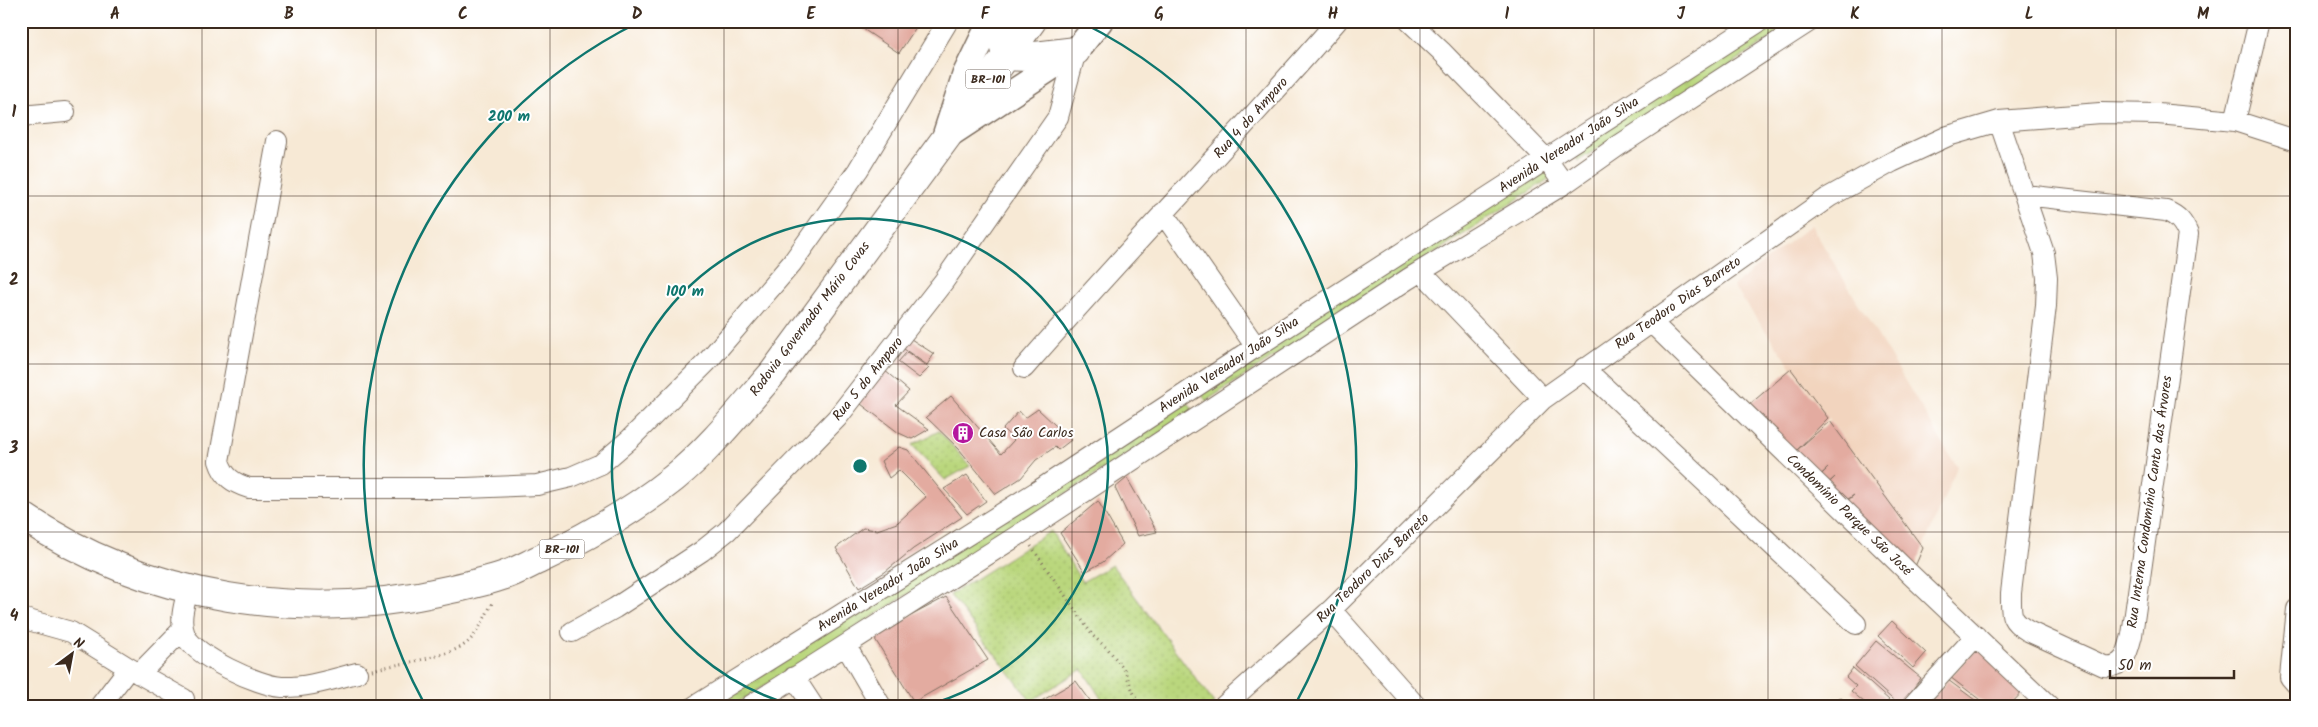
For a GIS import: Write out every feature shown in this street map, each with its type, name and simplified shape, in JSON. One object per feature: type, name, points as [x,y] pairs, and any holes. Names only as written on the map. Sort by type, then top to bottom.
[{"type":"highway","points":[[1003,21],[1005,56],[1027,57],[1076,51]]},
{"type":"highway","name":"Rodovia Governador Mário Covas","points":[[21,515],[51,535],[129,572],[188,590],[251,601],[334,604],[411,598],[506,575],[567,546],[611,522],[654,494],[692,461],[772,373],[1032,21]]},
{"type":"main road","points":[[945,138],[965,75],[991,21]]},
{"type":"main road","points":[[945,138],[1076,51],[1100,21]]},
{"type":"street","points":[[278,141],[219,461],[223,472],[234,483],[249,488],[466,488],[537,485],[571,477],[601,464],[630,439],[707,362],[792,264],[858,170],[948,21]]},
{"type":"street","name":"Rua 4 do Amparo","points":[[1024,368],[1096,286],[1270,98],[1337,21]]},
{"type":"street","points":[[1409,21],[1441,51],[1547,160],[1564,184]]},
{"type":"street","name":"Avenida Vereador João Silva","points":[[695,706],[1036,492],[1256,347],[1760,21]]},
{"type":"street","name":"Avenida Vereador João Silva","points":[[750,706],[1021,533],[1213,405],[1414,275],[1564,184],[1626,140],[1810,21]]},
{"type":"street","points":[[2235,121],[2259,21]]},
{"type":"street","name":"Rua 5 do Amparo","points":[[572,632],[615,608],[702,551],[727,531],[837,418],[944,281],[1058,117],[1064,103],[1076,51]]},
{"type":"street","points":[[21,116],[65,112]]},
{"type":"street","name":"Rua Teodoro Dias Barreto","points":[[1224,706],[1331,610],[1543,399],[1584,368],[1829,197],[1892,162],[1948,136],[1999,121],[2100,113],[2158,114],[2235,121],[2297,141]]},
{"type":"street","name":"Rua Interna Condomínio Canto das Árvores","points":[[1999,121],[2044,253],[2047,278],[2045,316],[2011,593],[2012,618],[2018,625],[2028,631],[2104,666],[2112,667],[2122,663],[2128,652],[2132,635],[2188,234],[2184,224],[2177,216],[2166,211],[2025,195]]},
{"type":"street","points":[[1163,213],[1256,347]]},
{"type":"street","points":[[1394,258],[1543,399]]},
{"type":"street","name":"Condomínio Parque São José","points":[[1652,322],[1864,530],[2049,706]]},
{"type":"street","points":[[1584,368],[1856,624]]},
{"type":"street","points":[[1198,385],[1213,405]]},
{"type":"street","points":[[188,590],[182,611],[183,629],[186,637],[196,647],[239,674],[259,682],[281,687],[306,685],[357,673]]},
{"type":"street","points":[[2297,609],[2290,677],[2297,685]]},
{"type":"street","points":[[1331,610],[1416,706]]},
{"type":"street","points":[[21,618],[71,632],[184,699]]},
{"type":"street","points":[[100,706],[134,671],[183,629]]},
{"type":"street","points":[[1912,706],[1976,636]]},
{"type":"street","points":[[846,646],[881,706]]},
{"type":"street","points":[[794,677],[813,706]]},
{"type":"path","points":[[1021,533],[1093,636],[1108,649],[1124,669],[1139,706]]},
{"type":"path","points":[[357,673],[454,651],[468,642],[482,625],[506,575]]},
{"type":"shaded area","points":[[1811,225],[1957,467],[1923,548],[1733,286]]},
{"type":"green space","points":[[1765,21],[1799,21],[1578,161],[1572,146]]},
{"type":"green space","points":[[1554,156],[1561,171],[1206,401],[1196,385]]},
{"type":"green space","points":[[1182,394],[1194,412],[732,706],[704,706]]},
{"type":"green space","points":[[939,431],[970,466],[945,480],[912,445]]},
{"type":"green space","points":[[1051,531],[1082,582],[1112,565],[1214,703],[1211,706],[1106,706],[1082,669],[1031,701],[950,595]]},
{"type":"building","points":[[851,21],[920,21],[899,53]]},
{"type":"building","points":[[911,339],[934,354],[927,365],[904,349]]},
{"type":"building","points":[[907,352],[929,368],[919,378],[898,362]]},
{"type":"building","points":[[1791,369],[1828,418],[1796,451],[1830,421],[1923,548],[1913,571],[1841,506],[1854,495],[1841,504],[1823,489],[1835,477],[1824,487],[1816,480],[1828,468],[1816,479],[1742,411]]},
{"type":"building","points":[[884,370],[909,391],[896,405],[929,429],[912,439],[899,433],[857,401]]},
{"type":"building","points":[[951,396],[1001,454],[1014,440],[1003,429],[1019,411],[1025,418],[1038,409],[1071,440],[1058,450],[1055,447],[1036,460],[1021,478],[996,494],[959,449],[926,417]]},
{"type":"building","points":[[899,447],[908,450],[962,517],[913,549],[885,572],[859,588],[836,548],[863,528],[877,530],[897,523],[926,497],[899,470],[889,478],[881,461]]},
{"type":"building","points":[[967,475],[986,501],[967,514],[944,489]]},
{"type":"building","points":[[1127,478],[1157,532],[1138,536],[1115,488]]},
{"type":"building","points":[[1098,501],[1123,544],[1103,562],[1085,572],[1060,533]]},
{"type":"building","points":[[946,597],[988,660],[914,702],[873,636]]},
{"type":"building","points":[[1892,621],[1926,653],[1913,668],[1878,636]]},
{"type":"building","points":[[1876,641],[1921,678],[1900,706],[1855,666]]},
{"type":"building","points":[[1978,648],[2027,687],[2009,706],[1988,706],[1950,677]]},
{"type":"building","points":[[1853,668],[1889,700],[1884,706],[1863,706],[1865,703],[1851,691],[1856,686],[1846,677]]},
{"type":"building","points":[[1948,680],[1983,706],[1938,706],[1931,701]]},
{"type":"building","points":[[1076,681],[1094,706],[1040,706],[1038,703]]},
{"type":"building","points":[[1840,697],[1850,706],[1832,706]]},
{"type":"place","name":"Casa São Carlos","points":[[963,433]]}]
